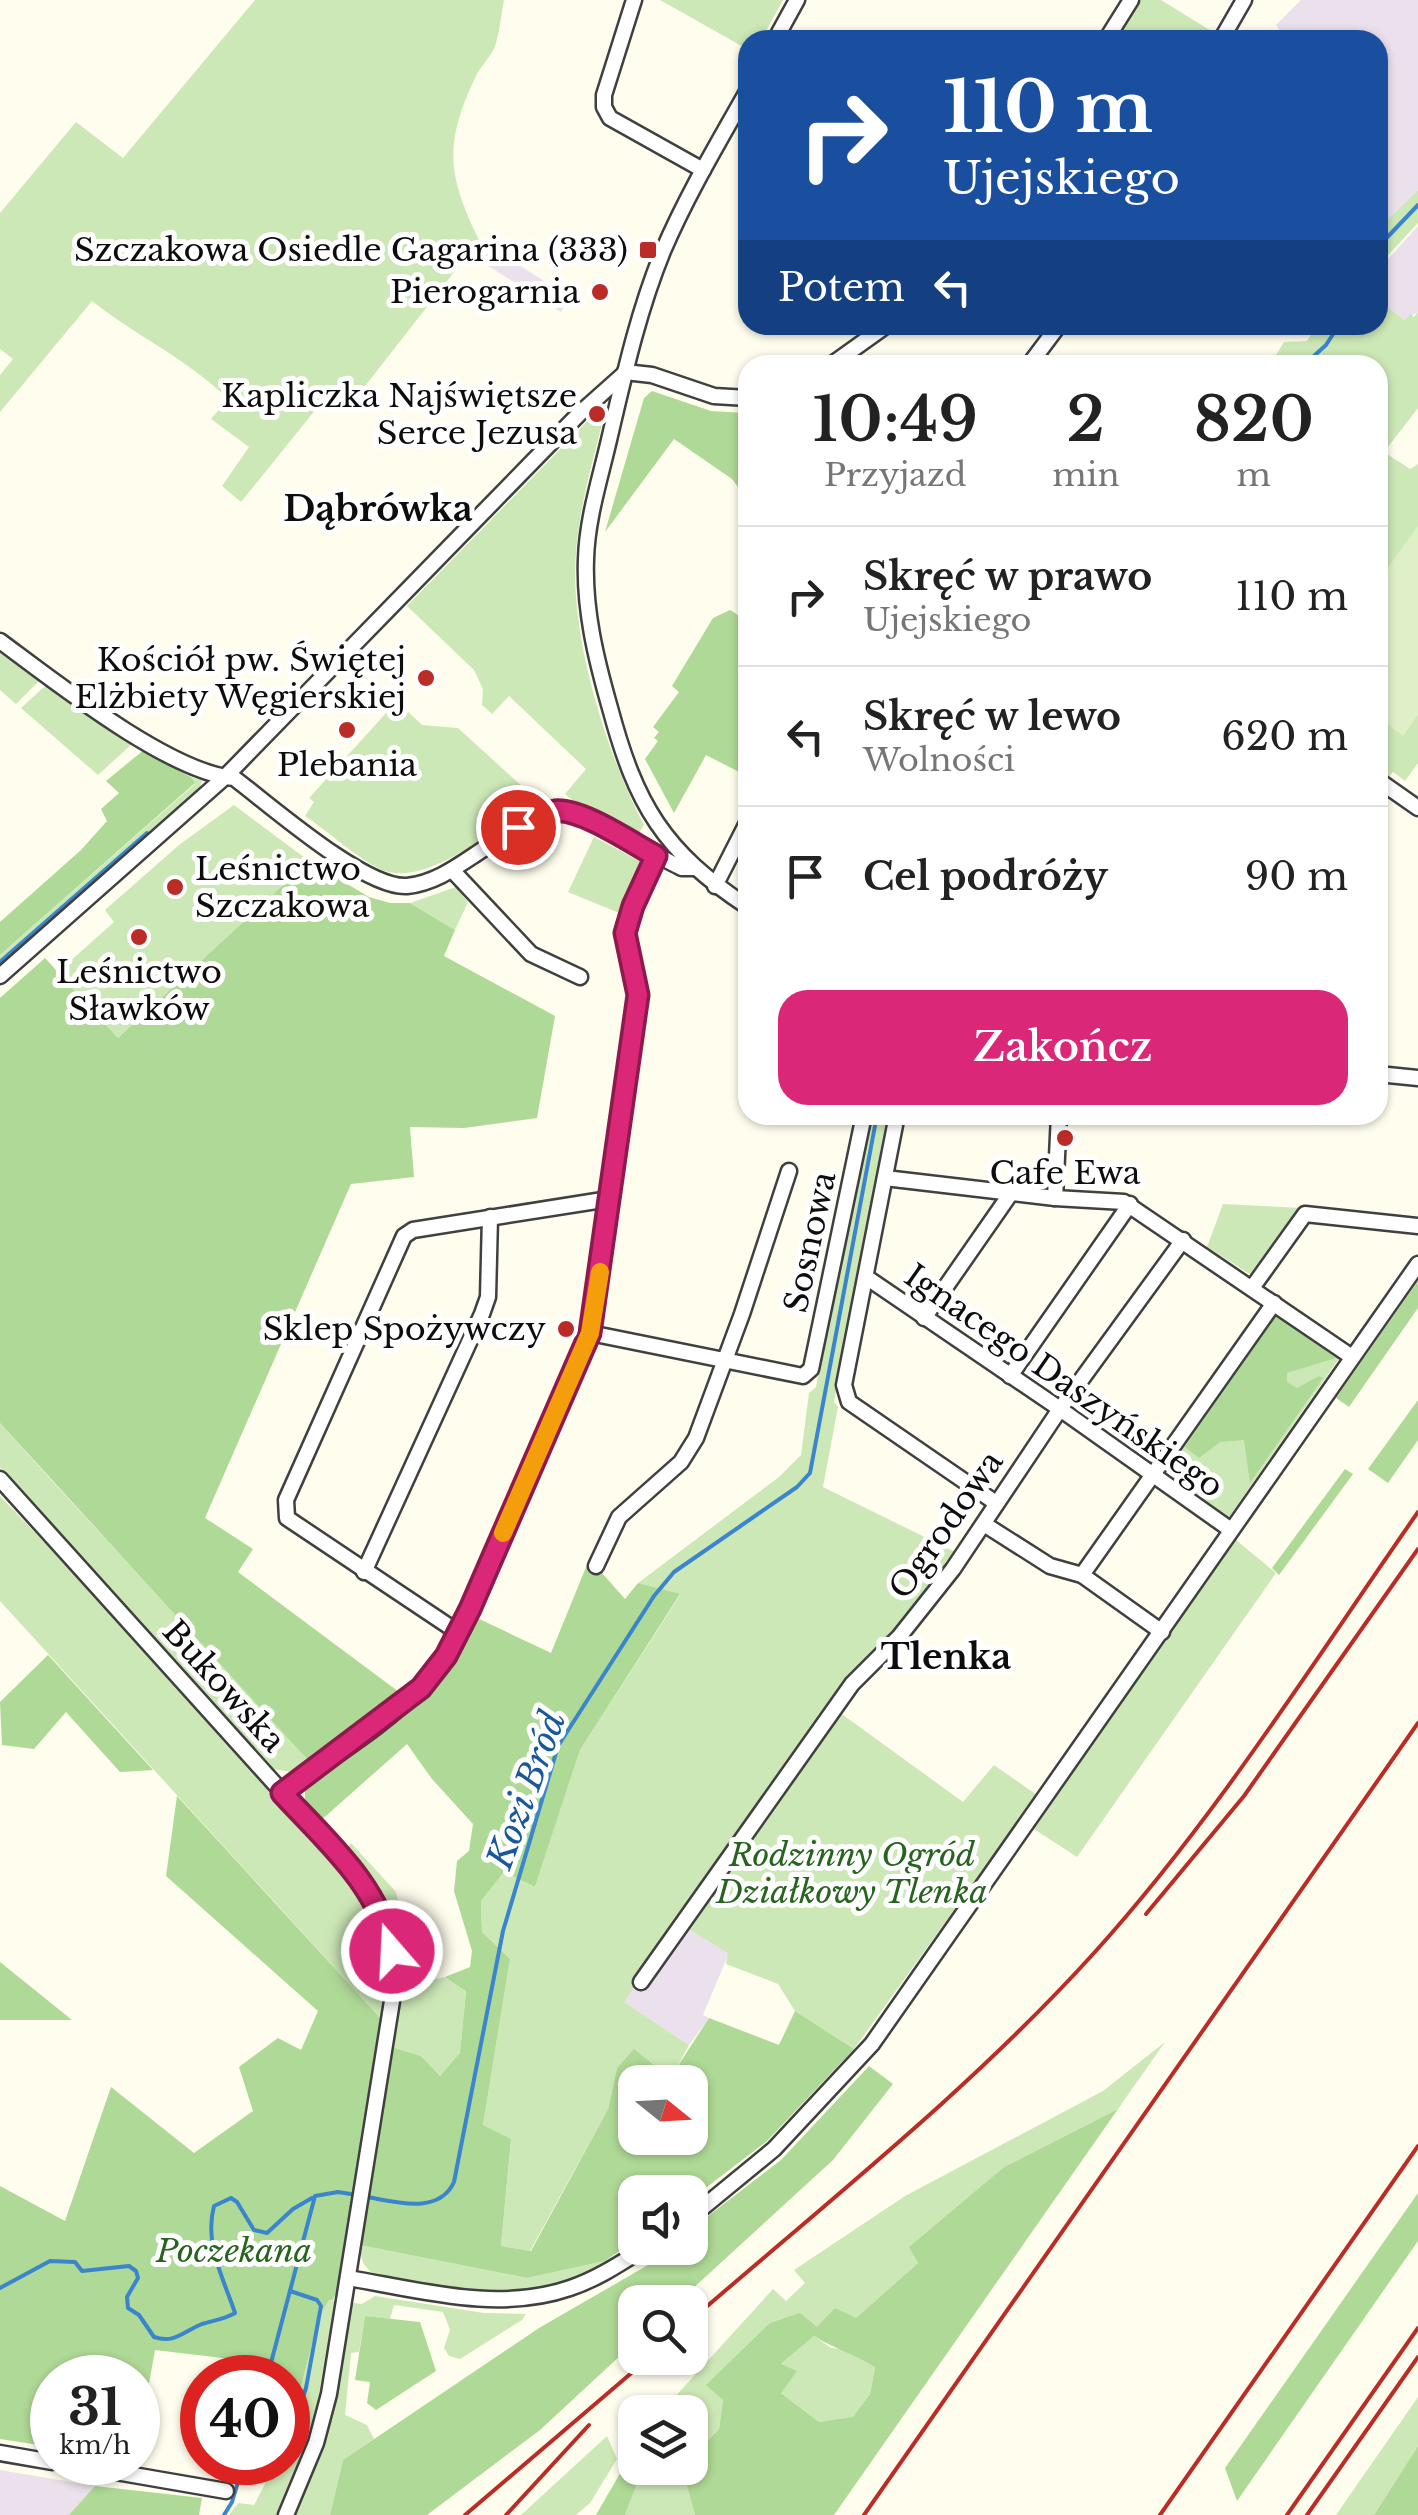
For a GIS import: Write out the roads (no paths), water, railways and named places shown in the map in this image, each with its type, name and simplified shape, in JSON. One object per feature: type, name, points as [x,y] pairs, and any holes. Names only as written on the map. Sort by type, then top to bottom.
[{"type":"street","points":[[634,0],[604,95],[606,113],[703,170]]},
{"type":"street","points":[[780,30],[797,0]]},
{"type":"street","points":[[1112,30],[1131,0]]},
{"type":"street","points":[[1227,30],[1244,0]]},
{"type":"street","points":[[738,108],[657,267],[626,372],[588,533],[586,589],[592,637],[621,748],[638,794],[659,828],[694,868],[738,901]]},
{"type":"street","points":[[846,355],[873,335]]},
{"type":"street","points":[[0,976],[225,778],[589,404],[626,372],[714,396],[738,397]]},
{"type":"street","points":[[0,641],[148,744],[214,776],[234,778],[378,881],[404,886],[432,880],[535,817],[554,811],[581,817],[682,868],[694,868]]},
{"type":"street","points":[[1388,787],[1418,808]]},
{"type":"street","points":[[282,1793],[421,1688],[446,1656],[590,1333],[638,995],[627,954],[626,924],[659,828]]},
{"type":"street","points":[[715,886],[738,841]]},
{"type":"street","points":[[452,870],[531,954],[580,977]]},
{"type":"street","points":[[1388,1075],[1418,1078]]},
{"type":"street","name":"Sosnowa","points":[[724,1360],[803,1376],[811,1370],[862,1125]]},
{"type":"street","points":[[895,1125],[844,1386],[848,1402],[990,1514],[1004,1534],[1050,1566],[1082,1575],[1162,1632]]},
{"type":"street","points":[[1055,1198],[1059,1125]]},
{"type":"street","points":[[596,1566],[619,1517],[688,1453],[789,1171]]},
{"type":"street","points":[[885,1178],[1130,1204],[1352,1357]]},
{"type":"street","points":[[924,1318],[1011,1194]]},
{"type":"street","points":[[459,1634],[287,1518],[286,1500],[404,1236],[413,1230],[609,1199]]},
{"type":"street","points":[[1010,1376],[1130,1204]]},
{"type":"street","points":[[1252,1288],[1306,1214],[1418,1226]]},
{"type":"street","points":[[364,1572],[482,1314],[488,1296],[490,1217]]},
{"type":"street","name":"Ogrodowa","points":[[641,1982],[852,1684],[899,1636],[990,1514],[1060,1408],[1183,1240]]},
{"type":"street","points":[[708,2203],[774,2149],[872,2044],[1418,1264]]},
{"type":"street","name":"Ignacego Daszyńskiego","points":[[866,1277],[1231,1530]]},
{"type":"street","points":[[1082,1575],[1274,1303]]},
{"type":"street","points":[[590,1333],[724,1360]]},
{"type":"street","name":"Bukowska","points":[[0,1479],[356,1874],[374,1900],[390,1937],[392,2001],[348,2278]]},
{"type":"street","points":[[286,2515],[323,2420],[348,2278],[470,2298],[532,2298],[582,2284],[618,2263]]},
{"type":"street","points":[[0,2453],[30,2458]]},
{"type":"street","points":[[160,2480],[226,2492]]},
{"type":"waterway","name":"Kozi Bród","points":[[1388,236],[1418,205]]},
{"type":"waterway","name":"Kozi Bród","points":[[1315,355],[1332,335]]},
{"type":"waterway","points":[[0,962],[147,833]]},
{"type":"waterway","name":"Kozi Bród","points":[[367,2197],[428,2203],[447,2192],[454,2182],[503,1931],[558,1746],[654,1596],[674,1572],[797,1487],[810,1473],[875,1125]]},
{"type":"waterway","name":"Kozi Bród","points":[[273,2355],[315,2196],[338,2192],[357,2195]]},
{"type":"waterway","points":[[0,2288],[50,2261],[75,2262],[82,2271],[129,2266],[138,2278],[127,2297],[128,2308],[139,2315],[154,2337],[174,2338],[235,2313],[213,2247],[214,2206],[231,2198],[254,2230],[267,2233],[312,2198]]},
{"type":"waterway","points":[[290,2291],[317,2300],[321,2306],[310,2366]]},
{"type":"waterway","name":"Kozi Bród","points":[[224,2515],[237,2485]]},
{"type":"railway","points":[[708,2306],[949,2097],[1094,1953],[1223,1793],[1418,1512]]},
{"type":"railway","points":[[1146,1914],[1244,1796],[1418,1549]]},
{"type":"railway","points":[[864,2515],[1418,1723]]},
{"type":"railway","points":[[1160,2515],[1418,2146]]},
{"type":"railway","points":[[1287,2515],[1418,2328]]},
{"type":"railway","points":[[1307,2515],[1418,2357]]},
{"type":"railway","points":[[465,2515],[629,2375]]},
{"type":"railway","points":[[506,2515],[589,2425]]},
{"type":"place","name":"Szczakowa Osiedle Gagarina (333)","points":[[648,250]]},
{"type":"place","name":"Pierogarnia","points":[[600,292]]},
{"type":"place","name":"Kapliczka Najświętsze Serce Jezusa","points":[[597,414]]},
{"type":"place","name":"Kościół pw. Świętej Elżbiety Węgierskiej","points":[[426,678]]},
{"type":"place","name":"Plebania","points":[[347,730]]},
{"type":"place","name":"Leśnictwo Szczakowa","points":[[175,887]]},
{"type":"place","name":"Leśnictwo Sławków","points":[[139,937]]},
{"type":"place","name":"Cafe Ewa","points":[[1065,1138]]},
{"type":"place","name":"Sklep Spożywczy","points":[[566,1329]]},
{"type":"district","name":"Dąbrówka","points":[[378,508]]},
{"type":"district","name":"Tlenka","points":[[946,1656]]},
{"type":"park label","name":"Rodzinny Ogród Działkowy Tlenka","points":[[852,1874]]},
{"type":"park label","name":"Poczekana","points":[[234,2251]]}]
